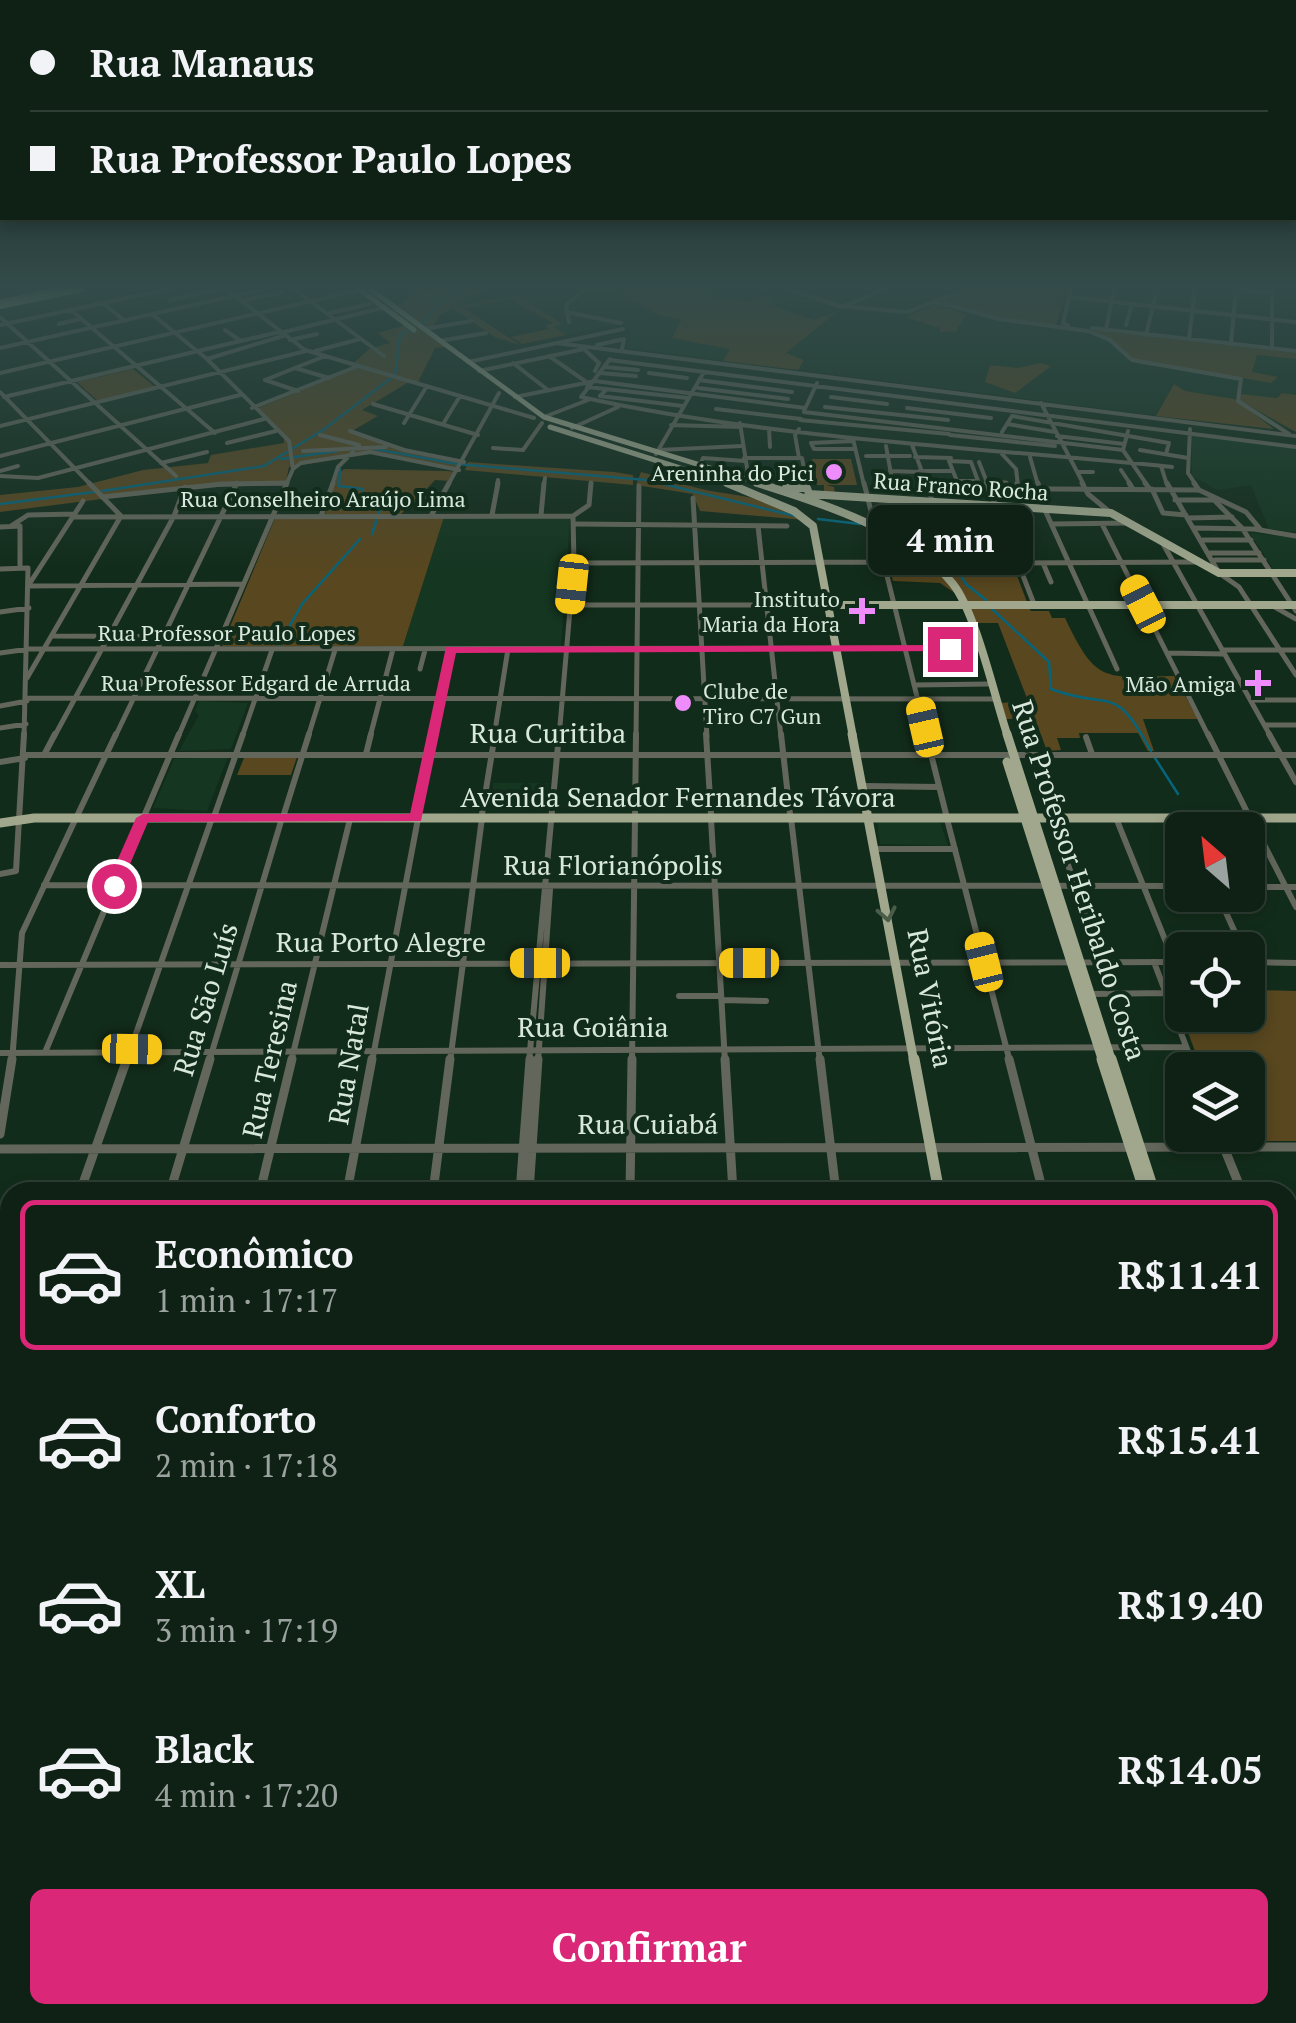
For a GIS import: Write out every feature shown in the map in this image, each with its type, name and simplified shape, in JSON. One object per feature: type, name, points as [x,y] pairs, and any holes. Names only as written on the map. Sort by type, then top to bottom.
[{"type":"main road","points":[[483,383],[498,396],[543,420]]},
{"type":"main road","points":[[496,383],[543,420]]},
{"type":"main road","name":"Rua Franco Rocha","points":[[543,420],[780,490],[1111,513]]},
{"type":"main road","name":"Rua Vitória","points":[[543,420],[632,456],[800,512],[813,526],[937,1182]]},
{"type":"main road","points":[[632,456],[640,452],[638,449]]},
{"type":"main road","points":[[665,466],[678,461]]},
{"type":"main road","name":"Rua Professor Heribaldo Costa","points":[[808,494],[936,562],[950,576],[963,605],[1143,1182]]},
{"type":"main road","points":[[1111,513],[1218,573],[1296,573]]},
{"type":"main road","points":[[828,605],[1198,604],[1271,605],[1295,610]]},
{"type":"main road","name":"Avenida Senador Fernandes Távora","points":[[0,821],[77,816],[1165,816]]},
{"type":"main road","name":"Avenida Senador Fernandes Távora","points":[[283,816],[417,816]]},
{"type":"main road","name":"Avenida Senador Fernandes Távora","points":[[1028,816],[1165,817]]},
{"type":"main road","name":"Avenida Senador Fernandes Távora","points":[[1265,816],[1296,816]]},
{"type":"main road","name":"Rua Professor Heribaldo Costa","points":[[1076,962],[1090,994],[1103,1048]]},
{"type":"main road","name":"Rua Professor Heribaldo Costa","points":[[1134,1146],[1150,1182]]},
{"type":"street","points":[[2,396],[63,383]]},
{"type":"street","points":[[72,383],[176,476]]},
{"type":"street","points":[[157,383],[215,432]]},
{"type":"street","points":[[0,426],[175,383]]},
{"type":"street","points":[[46,1050],[292,467],[289,440],[230,383]]},
{"type":"street","points":[[276,383],[298,390]]},
{"type":"street","points":[[252,408],[315,383]]},
{"type":"street","points":[[418,383],[482,402],[492,409],[534,418]]},
{"type":"street","points":[[539,383],[548,390]]},
{"type":"street","points":[[515,398],[586,383]]},
{"type":"street","points":[[584,399],[588,383]]},
{"type":"street","points":[[589,383],[606,390],[688,398]]},
{"type":"street","points":[[597,383],[730,391],[785,405],[802,415],[870,427],[1059,439]]},
{"type":"street","points":[[661,388],[664,383]]},
{"type":"street","points":[[658,452],[697,383]]},
{"type":"street","points":[[729,383],[792,392]]},
{"type":"street","points":[[789,383],[1296,447]]},
{"type":"street","points":[[808,494],[797,430],[817,383]]},
{"type":"street","points":[[820,414],[839,383]]},
{"type":"street","points":[[846,409],[858,383]]},
{"type":"street","points":[[871,394],[875,383]]},
{"type":"street","points":[[888,383],[1287,433]]},
{"type":"street","points":[[1241,383],[1238,401],[1287,433]]},
{"type":"street","points":[[711,417],[734,384]]},
{"type":"street","points":[[780,418],[795,384]]},
{"type":"street","points":[[866,435],[887,404],[893,384]]},
{"type":"street","points":[[572,428],[618,406],[632,385]]},
{"type":"street","points":[[404,423],[427,386]]},
{"type":"street","points":[[904,415],[916,387]]},
{"type":"street","points":[[693,389],[761,405],[785,405]]},
{"type":"street","points":[[606,390],[600,396],[683,406]]},
{"type":"street","points":[[931,401],[936,390]]},
{"type":"street","points":[[950,444],[947,416],[957,392]]},
{"type":"street","points":[[688,449],[692,421],[708,394]]},
{"type":"street","points":[[0,456],[240,395]]},
{"type":"street","points":[[974,406],[979,395]]},
{"type":"street","points":[[2,396],[121,516],[28,678]]},
{"type":"street","points":[[439,434],[460,396]]},
{"type":"street","points":[[482,402],[498,396]]},
{"type":"street","points":[[431,516],[498,396]]},
{"type":"street","points":[[830,397],[887,404]]},
{"type":"street","points":[[995,409],[1000,398]]},
{"type":"street","points":[[492,448],[523,450],[543,420],[584,399],[677,415],[711,426],[741,424]]},
{"type":"street","points":[[735,412],[743,400]]},
{"type":"street","points":[[1016,412],[1020,400]]},
{"type":"street","points":[[1042,403],[1091,499],[1111,513]]},
{"type":"street","points":[[374,404],[478,435]]},
{"type":"street","points":[[754,414],[761,405]]},
{"type":"street","points":[[825,406],[904,415],[991,418]]},
{"type":"street","points":[[1059,417],[1062,406]]},
{"type":"street","points":[[908,408],[947,416]]},
{"type":"street","points":[[716,409],[780,418],[820,414],[949,432],[1002,432],[1124,447]]},
{"type":"street","points":[[1080,420],[1083,409]]},
{"type":"street","points":[[1101,422],[1104,411]]},
{"type":"street","points":[[1125,414],[1124,447],[1163,514],[1232,518]]},
{"type":"street","points":[[671,424],[711,417],[853,440],[950,444],[1030,457],[1172,466]]},
{"type":"street","points":[[1144,428],[1147,417]]},
{"type":"street","points":[[0,473],[34,478],[264,419]]},
{"type":"street","points":[[1008,420],[1168,443],[1166,454]]},
{"type":"street","points":[[1002,432],[1008,420]]},
{"type":"street","points":[[1008,420],[1080,445],[1124,447]]},
{"type":"street","points":[[1167,430],[1168,420]]},
{"type":"street","points":[[692,421],[866,435],[1069,460]]},
{"type":"street","points":[[1192,422],[1190,478],[1200,490]]},
{"type":"street","points":[[741,424],[741,446],[749,482]]},
{"type":"street","points":[[711,426],[713,448]]},
{"type":"street","points":[[768,429],[770,446]]},
{"type":"street","points":[[227,443],[276,431]]},
{"type":"street","points":[[350,431],[462,466]]},
{"type":"street","points":[[320,435],[361,446]]},
{"type":"street","points":[[853,440],[1040,1182]]},
{"type":"street","points":[[853,440],[811,443],[816,449],[855,449]]},
{"type":"street","points":[[912,445],[917,471],[934,502]]},
{"type":"street","points":[[1080,445],[1080,458]]},
{"type":"street","points":[[303,451],[361,446],[396,448]]},
{"type":"street","points":[[658,452],[741,446]]},
{"type":"street","points":[[876,487],[893,486],[886,446]]},
{"type":"street","points":[[1102,448],[1102,460]]},
{"type":"street","points":[[1140,450],[1188,458]]},
{"type":"street","points":[[161,463],[207,452]]},
{"type":"street","points":[[292,467],[352,452],[462,466]]},
{"type":"street","points":[[321,516],[338,467],[352,452]]},
{"type":"street","points":[[1002,454],[1016,470],[1020,498],[1043,499]]},
{"type":"street","points":[[194,455],[202,463]]},
{"type":"street","points":[[866,456],[952,458]]},
{"type":"street","points":[[1030,457],[1052,524],[1116,669]]},
{"type":"street","points":[[699,467],[703,458],[800,458]]},
{"type":"street","points":[[950,460],[970,461],[978,481],[958,482],[953,471],[950,460]]},
{"type":"street","points":[[979,462],[1034,604]]},
{"type":"street","points":[[0,473],[18,466]]},
{"type":"street","points":[[1161,466],[1169,490],[1215,560],[1218,573],[1239,586],[1296,675]]},
{"type":"street","points":[[1016,470],[1034,471]]},
{"type":"street","points":[[1120,470],[1134,491]]},
{"type":"street","points":[[890,472],[953,471]]},
{"type":"street","points":[[1076,472],[1093,472]]},
{"type":"street","points":[[34,478],[37,493]]},
{"type":"street","points":[[541,515],[546,478]]},
{"type":"street","points":[[492,515],[498,480]]},
{"type":"street","points":[[523,1182],[550,889],[546,886],[574,563],[573,516],[588,506],[591,482]]},
{"type":"street","points":[[101,496],[237,483],[287,483]]},
{"type":"street","points":[[0,1134],[13,1051],[22,933],[237,483]]},
{"type":"street","points":[[926,488],[1006,483]]},
{"type":"street","points":[[630,1182],[639,486]]},
{"type":"street","points":[[987,486],[1020,490],[1200,490],[1226,499],[1250,515],[1262,530]]},
{"type":"street","points":[[44,755],[174,516],[185,487]]},
{"type":"street","points":[[163,500],[168,489]]},
{"type":"street","points":[[150,500],[154,490]]},
{"type":"street","points":[[693,498],[698,524],[732,1182]]},
{"type":"street","points":[[1091,499],[1104,499]]},
{"type":"street","points":[[1175,500],[1214,501],[1251,540],[1295,610]]},
{"type":"street","points":[[1196,500],[1209,517]]},
{"type":"street","points":[[28,586],[83,501]]},
{"type":"street","points":[[946,503],[952,519]]},
{"type":"street","name":"Rua Conselheiro Araújo Lima","points":[[11,526],[28,516],[573,516]]},
{"type":"street","points":[[576,524],[788,526]]},
{"type":"street","points":[[945,524],[1001,524]]},
{"type":"street","points":[[1052,524],[1130,524]]},
{"type":"street","points":[[1102,524],[1248,812]]},
{"type":"street","points":[[0,527],[20,526],[22,566]]},
{"type":"street","points":[[758,526],[764,605],[835,1182]]},
{"type":"street","points":[[1194,528],[1242,528],[1296,536]]},
{"type":"street","points":[[1203,540],[1251,540]]},
{"type":"street","points":[[1162,542],[1296,782]]},
{"type":"street","points":[[1210,553],[1262,556]]},
{"type":"street","points":[[1215,560],[1262,556]]},
{"type":"street","points":[[574,563],[883,562]]},
{"type":"street","points":[[1017,562],[1198,562]]},
{"type":"street","points":[[1043,563],[1050,582]]},
{"type":"street","points":[[0,569],[28,568],[29,608],[22,818],[16,870],[0,874]]},
{"type":"street","points":[[28,586],[244,584]]},
{"type":"street","points":[[570,605],[828,605]]},
{"type":"street","points":[[1271,605],[1295,610]]},
{"type":"street","points":[[0,612],[29,608]]},
{"type":"street","points":[[53,636],[222,637]]},
{"type":"street","name":"Rua Professor Paulo Lopes","points":[[0,653],[906,650],[974,645]]},
{"type":"street","points":[[435,1182],[482,816],[508,649]]},
{"type":"street","points":[[83,1182],[272,650]]},
{"type":"street","name":"Rua São Luís","points":[[173,1182],[335,650]]},
{"type":"street","points":[[366,754],[392,650]]},
{"type":"street","points":[[420,669],[425,650]]},
{"type":"street","name":"Rua Natal","points":[[349,1182],[450,650]]},
{"type":"street","points":[[1168,653],[1296,650]]},
{"type":"street","points":[[915,685],[988,684]]},
{"type":"street","name":"Rua Professor Edgard de Arruda","points":[[0,706],[27,700],[74,699],[992,699]]},
{"type":"street","points":[[1252,700],[1296,700]]},
{"type":"street","points":[[0,728],[26,724]]},
{"type":"street","points":[[1266,725],[1296,725]]},
{"type":"street","points":[[1086,738],[1092,754]]},
{"type":"street","name":"Rua Curitiba","points":[[0,762],[44,755],[170,754],[1296,755]]},
{"type":"street","name":"Avenida Senador Fernandes Távora","points":[[863,786],[939,786]]},
{"type":"street","name":"Rua Teresina","points":[[263,1182],[350,818]]},
{"type":"street","points":[[1116,818],[1165,934]]},
{"type":"street","points":[[1052,819],[1102,962]]},
{"type":"street","points":[[1265,846],[1296,907]]},
{"type":"street","name":"Avenida Senador Fernandes Távora","points":[[874,848],[955,848]]},
{"type":"street","name":"Rua Florianópolis","points":[[44,884],[1165,886]]},
{"type":"street","points":[[1265,886],[1296,887]]},
{"type":"street","name":"Rua Porto Alegre","points":[[0,966],[160,962],[1165,962]]},
{"type":"street","points":[[1090,994],[1165,993],[1154,962]]},
{"type":"street","points":[[1265,962],[1296,963]]},
{"type":"street","points":[[679,996],[766,1001]]},
{"type":"street","points":[[1180,1032],[1188,1052]]},
{"type":"street","name":"Rua Goiânia","points":[[0,1053],[132,1049],[1186,1047]]},
{"type":"street","name":"Rua Cuiabá","points":[[0,1150],[528,1145],[1165,1146]]},
{"type":"street","name":"Rua Cuiabá","points":[[1265,1146],[1296,1146]]},
{"type":"street","points":[[1226,1152],[1238,1182]]},
{"type":"street","points":[[526,1169],[528,1182]]},
{"type":"shaded area","points":[[79,383],[151,383],[155,387],[98,401]]},
{"type":"shaded area","points":[[319,383],[407,383],[362,410],[378,416],[352,431],[420,453],[462,461],[456,469],[376,453],[289,467],[286,481],[234,482],[0,512],[0,495],[78,487],[143,470],[208,463],[211,455],[284,443],[284,438],[256,409]]},
{"type":"shaded area","points":[[904,383],[1296,383],[1296,432],[1271,422],[1267,423],[1274,428]]},
{"type":"shaded area","points":[[989,383],[1028,383],[1015,393]]},
{"type":"shaded area","points":[[1174,384],[1185,391],[1234,399],[1274,429],[1156,416]]},
{"type":"shaded area","points":[[1282,393],[1296,395],[1296,432],[1239,400],[1241,394],[1277,398]]},
{"type":"shaded area","points":[[1191,435],[1296,448],[1296,532],[1269,529],[1251,485],[1218,490],[1192,476]]},
{"type":"shaded area","name":"Areninha do Pici","points":[[812,459],[851,459],[857,485],[826,485],[834,487],[835,493],[824,492],[824,485],[817,485]]},
{"type":"shaded area","points":[[468,462],[614,472],[633,475],[633,485],[465,470]]},
{"type":"shaded area","points":[[344,469],[456,472],[451,481],[435,480],[421,495],[440,497],[437,502],[414,502],[401,514],[325,514],[337,475]]},
{"type":"shaded area","points":[[641,472],[762,500],[804,520],[700,511],[693,494],[636,485]]},
{"type":"shaded area","points":[[444,517],[570,518],[561,646],[403,646]]},
{"type":"shaded area","points":[[444,517],[403,646],[222,646],[275,518]]},
{"type":"shaded area","points":[[878,526],[910,526],[955,563],[1013,565],[1027,602],[968,602],[940,583],[893,581]]},
{"type":"shaded area","points":[[1250,533],[1296,538],[1296,570],[1274,570]]},
{"type":"shaded area","points":[[1028,607],[1031,611],[1049,611],[1052,618],[1065,618],[1086,655],[1105,672],[1132,677],[1174,676],[1198,719],[1143,719],[1154,751],[1148,751],[1138,733],[1079,733],[1080,738],[1057,738],[1061,750],[1047,751],[1035,719],[1005,719],[1000,703],[1028,701],[998,623],[976,623],[970,608]]},
{"type":"shaded area","points":[[199,701],[248,703],[231,749],[179,751],[199,715],[195,711]]},
{"type":"shaded area","points":[[228,757],[207,811],[153,808],[174,759]]},
{"type":"shaded area","points":[[297,757],[291,775],[237,775],[244,758]]},
{"type":"shaded area","points":[[493,783],[548,783],[546,808],[493,811]]},
{"type":"shaded area","points":[[940,821],[948,846],[880,844],[877,822]]},
{"type":"shaded area","points":[[1265,990],[1296,991],[1296,1141],[1265,1141],[1265,1052],[1195,1052],[1188,1032],[1265,1032]]},
{"type":"waterway","points":[[102,491],[264,466],[323,430],[384,383]]},
{"type":"waterway","points":[[375,449],[457,464],[647,480],[795,516]]},
{"type":"waterway","points":[[281,459],[337,451]]},
{"type":"waterway","points":[[340,469],[339,486],[363,489],[362,495],[382,503],[372,534]]},
{"type":"waterway","points":[[0,504],[94,492]]},
{"type":"waterway","points":[[818,519],[860,524]]},
{"type":"waterway","points":[[880,524],[928,524],[966,584],[986,600]]},
{"type":"waterway","points":[[279,645],[302,604],[360,539]]},
{"type":"waterway","points":[[991,608],[1049,662],[1051,689],[1119,706],[1151,751]]},
{"type":"waterway","points":[[1155,758],[1178,794]]},
{"type":"place","name":"Areninha do Pici","points":[[834,472]]},
{"type":"place","name":"Instituto Maria da Hora","points":[[862,611]]},
{"type":"place","name":"Mão Amiga","points":[[1258,683]]},
{"type":"place","name":"Clube de Tiro C7 Gun","points":[[683,703]]},
{"type":"route","points":[[114,886],[143,818],[416,818],[450,650],[950,649]]}]
